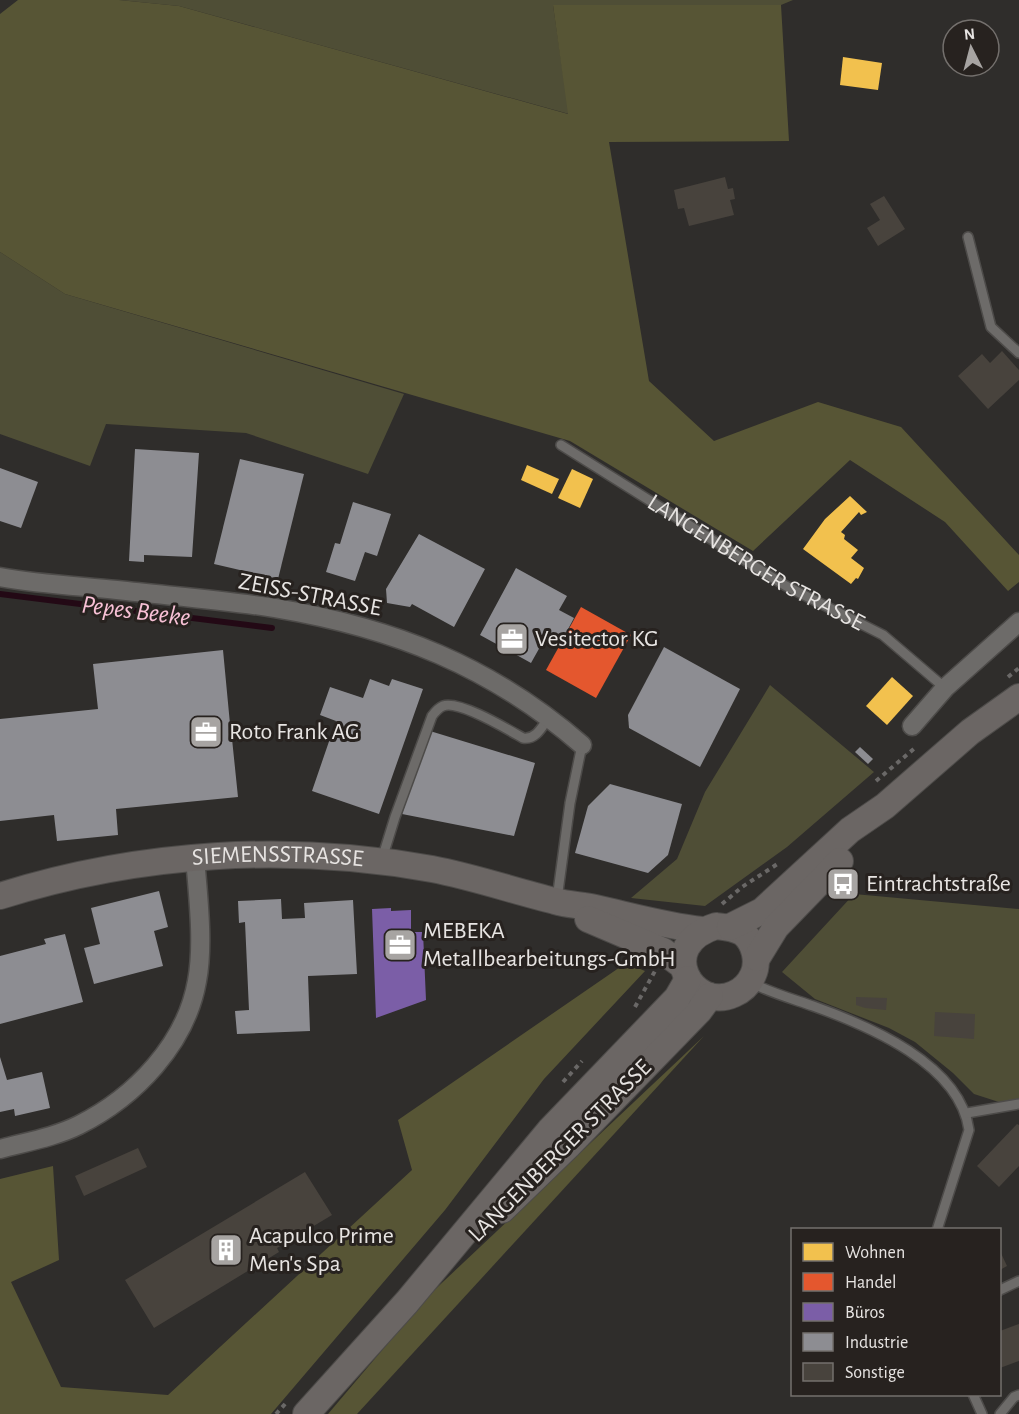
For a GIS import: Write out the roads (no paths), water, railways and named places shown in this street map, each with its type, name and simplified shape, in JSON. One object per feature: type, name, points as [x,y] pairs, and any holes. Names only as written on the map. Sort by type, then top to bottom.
[{"type":"main road","points":[[885,806],[861,839],[776,927],[757,958],[750,982],[737,993],[724,998],[697,991],[678,965],[683,951],[692,939],[702,930],[716,926],[725,917],[762,912],[850,830],[885,806],[970,732],[1019,696]]},
{"type":"main road","name":"SIEMENSSTRASSE","points":[[0,896],[93,871],[195,858],[262,854],[364,859],[433,869],[512,888],[556,902],[670,926],[702,930]]},
{"type":"main road","name":"SIEMENSSTRASSE","points":[[556,902],[678,965]]},
{"type":"main road","points":[[725,917],[743,933],[752,945],[757,958]]},
{"type":"main road","name":"LANGENBERGER STRASSE","points":[[306,1414],[406,1302],[550,1130],[677,998],[678,965]]},
{"type":"main road","name":"LANGENBERGER STRASSE","points":[[406,1302],[568,1146],[691,1019],[710,996]]},
{"type":"street","name":"ZEISS-STRASSE","points":[[0,577],[274,608],[378,631],[432,650],[484,675],[549,717],[582,745]]},
{"type":"street","points":[[912,726],[945,688],[1019,622]]},
{"type":"street","points":[[0,1149],[77,1126],[106,1110],[158,1064],[186,1015],[197,982],[199,962],[195,858]]},
{"type":"lane","points":[[968,237],[991,327],[1019,353]]},
{"type":"lane","name":"LANGENBERGER STRASSE","points":[[561,446],[786,586],[883,635],[945,688]]},
{"type":"lane","points":[[381,862],[414,762],[432,716],[437,710],[451,705],[477,713],[523,738],[530,739],[535,736],[549,717]]},
{"type":"lane","points":[[556,902],[570,803],[582,745]]},
{"type":"lane","points":[[750,982],[847,1020],[888,1040],[916,1056],[942,1076],[967,1113],[969,1130],[938,1228]]},
{"type":"lane","points":[[967,1113],[1019,1104]]},
{"type":"lane","points":[[1001,1289],[1019,1281]]},
{"type":"lane","points":[[1000,1414],[1014,1396],[1019,1395]]},
{"type":"lane","points":[[973,1396],[982,1414]]},
{"type":"waterway","name":"Pepes Beeke","points":[[0,594],[272,628]]},
{"type":"place","name":"Vesitector KG","points":[[512,639]]},
{"type":"place","name":"Roto Frank AG","points":[[206,732]]},
{"type":"place","name":"Eintrachtstraße","points":[[843,884]]},
{"type":"place","name":"MEBEKA Metallbearbeitungs-GmbH","points":[[400,945]]},
{"type":"place","name":"Acapulco Prime Men's Spa","points":[[226,1250]]}]
